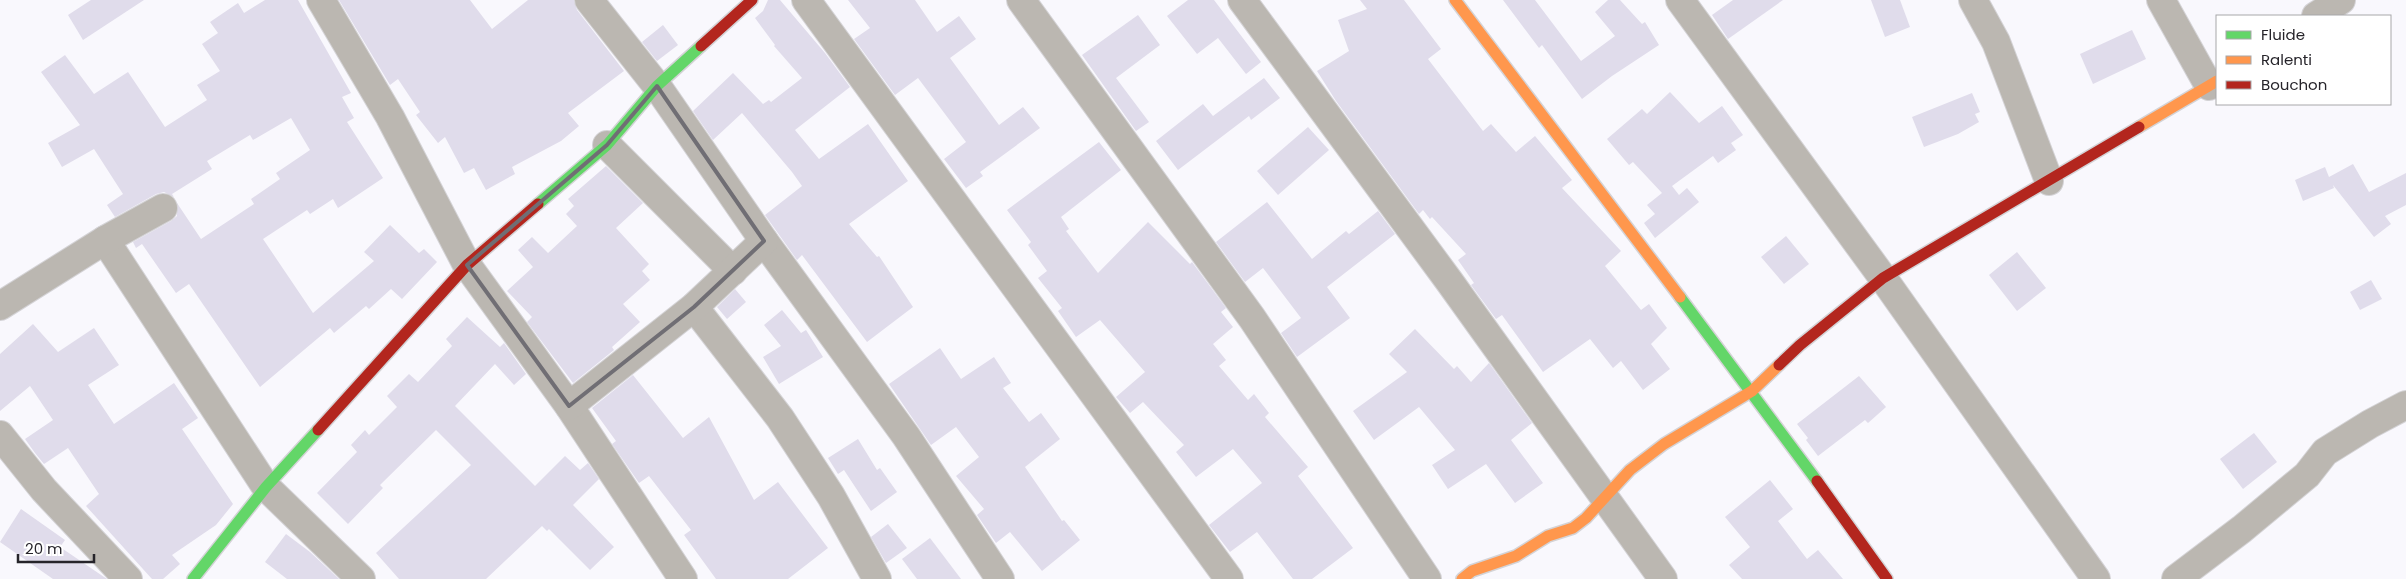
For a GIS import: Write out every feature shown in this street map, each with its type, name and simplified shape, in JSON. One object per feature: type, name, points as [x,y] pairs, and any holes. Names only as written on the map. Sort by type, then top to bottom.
[{"type":"street","points":[[321,0],[390,117],[466,264],[569,406],[684,579]]},
{"type":"street","points":[[589,0],[657,86],[764,241],[906,436],[1000,579]]},
{"type":"street","points":[[193,579],[266,487],[466,264],[607,145],[657,86],[752,0]]},
{"type":"street","points":[[806,0],[1230,579]]},
{"type":"street","points":[[1021,0],[1252,318],[1427,579]]},
{"type":"street","points":[[1242,0],[1605,496],[1663,579]]},
{"type":"street","points":[[1455,0],[1752,391],[1887,579]]},
{"type":"street","points":[[1680,0],[1883,278],[2096,579]]},
{"type":"street","points":[[1974,0],[1996,42],[2048,181]]},
{"type":"street","points":[[1462,579],[1472,571],[1516,556],[1548,536],[1573,528],[1586,518],[1630,470],[1664,444],[1752,391],[1800,345],[1883,278],[2213,84],[2162,0]]},
{"type":"street","points":[[2318,15],[2341,0]]},
{"type":"street","points":[[607,145],[733,271]]},
{"type":"street","points":[[0,306],[105,240],[163,208]]},
{"type":"street","points":[[105,240],[266,487],[361,579]]},
{"type":"street","points":[[569,406],[694,307],[764,241]]},
{"type":"street","points":[[694,307],[780,418],[831,496],[877,579]]},
{"type":"street","points":[[2176,579],[2242,529],[2307,475],[2325,452],[2370,424],[2406,405]]},
{"type":"street","points":[[0,435],[44,490],[128,579]]},
{"type":"highlighted area","points":[[657,86],[764,241],[694,307],[569,406],[467,265],[607,145]]},
{"type":"building","points":[[91,0],[144,0],[83,40],[68,15]]},
{"type":"building","points":[[265,0],[298,0],[351,93],[342,97],[354,118],[347,122],[383,178],[338,208],[333,199],[310,214],[307,210],[263,239],[313,313],[374,261],[364,252],[390,225],[419,253],[424,249],[437,262],[402,299],[391,289],[369,309],[366,306],[334,333],[330,328],[260,387],[189,284],[176,293],[142,244],[136,248],[133,242],[177,216],[177,203],[201,239],[254,204],[251,199],[280,179],[276,173],[310,150],[291,118],[253,140],[250,135],[207,161],[212,169],[172,194],[174,197],[164,192],[156,194],[115,217],[107,205],[123,194],[94,149],[62,167],[48,143],[80,125],[41,72],[65,55],[94,94],[128,72],[165,127],[207,100],[197,85],[220,71],[202,44],[218,33],[210,22],[238,3],[244,13]]},
{"type":"building","points":[[339,0],[470,0],[492,29],[528,0],[574,0],[577,10],[624,71],[568,113],[579,126],[561,141],[512,167],[515,174],[486,190],[474,168],[464,173],[445,137],[438,143],[416,115],[420,112],[398,79],[390,85]]},
{"type":"building","points":[[768,0],[780,0],[825,53],[850,87],[795,130],[819,159],[868,124],[908,181],[849,224],[877,257],[879,256],[913,307],[867,342],[802,255],[797,260],[765,215],[802,186],[792,172],[742,113],[713,140],[693,111],[733,73],[763,104],[769,100],[771,102],[802,78],[774,46],[755,18],[763,11]]},
{"type":"building","points":[[848,0],[915,0],[937,32],[959,16],[976,39],[950,58],[999,125],[1023,107],[1040,128],[980,172],[983,176],[966,188],[944,159],[966,142],[918,78],[895,95],[854,39],[870,28]]},
{"type":"building","points":[[1188,0],[1214,0],[1261,62],[1246,74],[1218,38],[1197,54],[1167,16]]},
{"type":"building","points":[[1360,0],[1404,0],[1441,49],[1428,59],[1483,131],[1491,124],[1516,152],[1535,136],[1572,180],[1562,188],[1621,251],[1605,266],[1641,310],[1649,304],[1667,328],[1651,344],[1670,369],[1643,390],[1621,361],[1613,368],[1590,339],[1543,372],[1502,315],[1496,319],[1471,285],[1474,283],[1458,260],[1466,254],[1432,217],[1430,219],[1423,210],[1419,214],[1336,101],[1317,71],[1349,51],[1338,20],[1367,9]]},
{"type":"building","points":[[1503,0],[1535,0],[1581,61],[1615,36],[1595,12],[1608,0],[1620,0],[1642,24],[1645,22],[1659,45],[1612,76],[1582,99],[1542,45],[1539,48]]},
{"type":"building","points":[[1733,0],[1783,0],[1728,39],[1712,15]]},
{"type":"building","points":[[1871,0],[1900,0],[1910,27],[1885,37]]},
{"type":"building","points":[[1138,15],[1160,45],[1116,78],[1149,122],[1136,131],[1082,55]]},
{"type":"building","points":[[663,25],[678,45],[657,61],[642,42]]},
{"type":"building","points":[[2132,30],[2146,59],[2093,84],[2080,54]]},
{"type":"building","points":[[1264,78],[1280,98],[1251,120],[1249,116],[1178,170],[1156,141],[1203,104],[1213,116]]},
{"type":"building","points":[[1670,92],[1699,123],[1722,106],[1743,135],[1731,143],[1736,150],[1718,163],[1713,156],[1672,186],[1679,195],[1687,188],[1699,202],[1655,238],[1644,223],[1655,214],[1647,205],[1662,193],[1633,162],[1629,165],[1607,139],[1642,109],[1647,114]]},
{"type":"building","points":[[1972,93],[1980,112],[1975,114],[1979,122],[1958,134],[1924,147],[1912,117]]},
{"type":"building","points":[[1308,127],[1329,150],[1278,195],[1257,171]]},
{"type":"building","points":[[1099,142],[1121,170],[1061,217],[1069,229],[1066,231],[1098,273],[1148,222],[1190,264],[1192,262],[1226,308],[1221,312],[1233,327],[1213,344],[1226,360],[1219,366],[1248,400],[1254,394],[1269,413],[1265,417],[1308,467],[1298,476],[1353,548],[1312,579],[1293,579],[1257,532],[1230,552],[1209,525],[1262,483],[1233,449],[1196,477],[1176,452],[1184,445],[1143,402],[1130,413],[1116,397],[1145,372],[1100,320],[1076,337],[1058,311],[1062,308],[1038,278],[1047,271],[1028,245],[1031,242],[1007,210]]},
{"type":"building","points":[[2353,164],[2369,192],[2406,173],[2406,205],[2385,216],[2391,224],[2374,237],[2333,185],[2334,188],[2303,201],[2295,180],[2325,167],[2329,177]]},
{"type":"building","points":[[606,166],[643,203],[616,228],[649,264],[642,271],[650,280],[623,304],[640,322],[612,347],[614,350],[573,383],[527,322],[532,317],[507,291],[533,267],[518,250],[532,237],[548,253],[577,226],[566,214],[574,206],[568,199]]},
{"type":"building","points":[[1267,202],[1312,259],[1346,231],[1349,234],[1378,211],[1395,234],[1327,287],[1350,318],[1297,357],[1281,333],[1301,318],[1263,268],[1245,282],[1216,242]]},
{"type":"building","points":[[1786,236],[1809,264],[1784,284],[1761,257]]},
{"type":"building","points":[[2017,252],[2046,288],[2017,311],[1989,275]]},
{"type":"building","points":[[2371,280],[2382,299],[2360,310],[2350,292]]},
{"type":"building","points":[[735,289],[746,302],[727,319],[717,307]]},
{"type":"building","points":[[782,310],[801,333],[806,330],[823,357],[779,384],[763,357],[781,346],[764,325]]},
{"type":"building","points":[[467,317],[500,347],[504,343],[526,374],[514,385],[495,364],[455,406],[535,486],[565,456],[580,470],[588,463],[599,479],[573,505],[614,547],[590,570],[549,529],[547,531],[542,526],[486,579],[399,579],[376,553],[471,465],[436,430],[380,485],[383,488],[348,524],[317,493],[357,452],[351,445],[365,430],[369,435],[397,407],[387,396],[409,374],[418,382],[452,346],[446,339]]},
{"type":"building","points":[[33,324],[58,352],[94,328],[119,365],[88,385],[114,424],[174,383],[198,418],[182,429],[233,504],[216,525],[172,555],[180,564],[163,579],[152,579],[86,506],[99,494],[68,448],[44,464],[25,439],[53,420],[30,386],[0,411],[0,354]]},
{"type":"building","points":[[1415,329],[1454,369],[1457,366],[1471,382],[1489,363],[1532,423],[1511,440],[1543,483],[1515,503],[1486,464],[1448,489],[1432,465],[1455,450],[1419,407],[1374,440],[1353,411],[1407,372],[1389,354]]},
{"type":"building","points":[[940,348],[961,379],[994,357],[1011,383],[1003,388],[1029,422],[1041,413],[1060,439],[1025,467],[1062,521],[1064,520],[1080,540],[1042,571],[1010,532],[996,543],[977,515],[984,509],[956,476],[979,457],[956,427],[931,445],[889,384]]},
{"type":"building","points":[[633,375],[683,438],[709,417],[754,500],[778,482],[828,548],[788,579],[716,579],[684,535],[691,530],[649,476],[639,483],[612,444],[616,441],[592,408]]},
{"type":"building","points":[[1859,376],[1886,407],[1868,423],[1865,420],[1818,456],[1806,440],[1808,438],[1797,424]]},
{"type":"building","points":[[2254,433],[2277,462],[2243,489],[2220,459]]},
{"type":"building","points":[[858,439],[877,470],[880,468],[897,492],[871,511],[844,470],[838,474],[828,458]]},
{"type":"building","points":[[1770,480],[1793,509],[1778,521],[1807,559],[1818,550],[1843,579],[1742,579],[1729,565],[1750,547],[1725,517]]},
{"type":"building","points":[[21,509],[65,540],[60,547],[107,579],[53,579],[0,542]]},
{"type":"building","points":[[888,524],[907,548],[886,563],[871,537]]},
{"type":"building","points":[[286,534],[310,552],[339,579],[287,579],[265,562]]},
{"type":"building","points":[[930,538],[961,579],[917,579],[902,559]]},
{"type":"traffic: fast","points":[[538,204],[607,145],[657,86],[701,46]]},
{"type":"traffic: fast","points":[[1680,297],[1817,481]]},
{"type":"traffic: fast","points":[[193,579],[266,487],[318,430]]},
{"type":"traffic: slow","points":[[1455,0],[1680,297]]},
{"type":"traffic: slow","points":[[2139,127],[2216,82]]},
{"type":"traffic: slow","points":[[1462,579],[1472,571],[1516,556],[1548,536],[1573,528],[1586,518],[1630,470],[1664,444],[1752,391],[1779,365]]},
{"type":"traffic: jam","points":[[701,46],[752,0]]},
{"type":"traffic: jam","points":[[1779,365],[1800,345],[1883,278],[2139,127]]},
{"type":"traffic: jam","points":[[318,430],[467,265],[538,204]]},
{"type":"traffic: jam","points":[[1817,481],[1887,579]]}]
